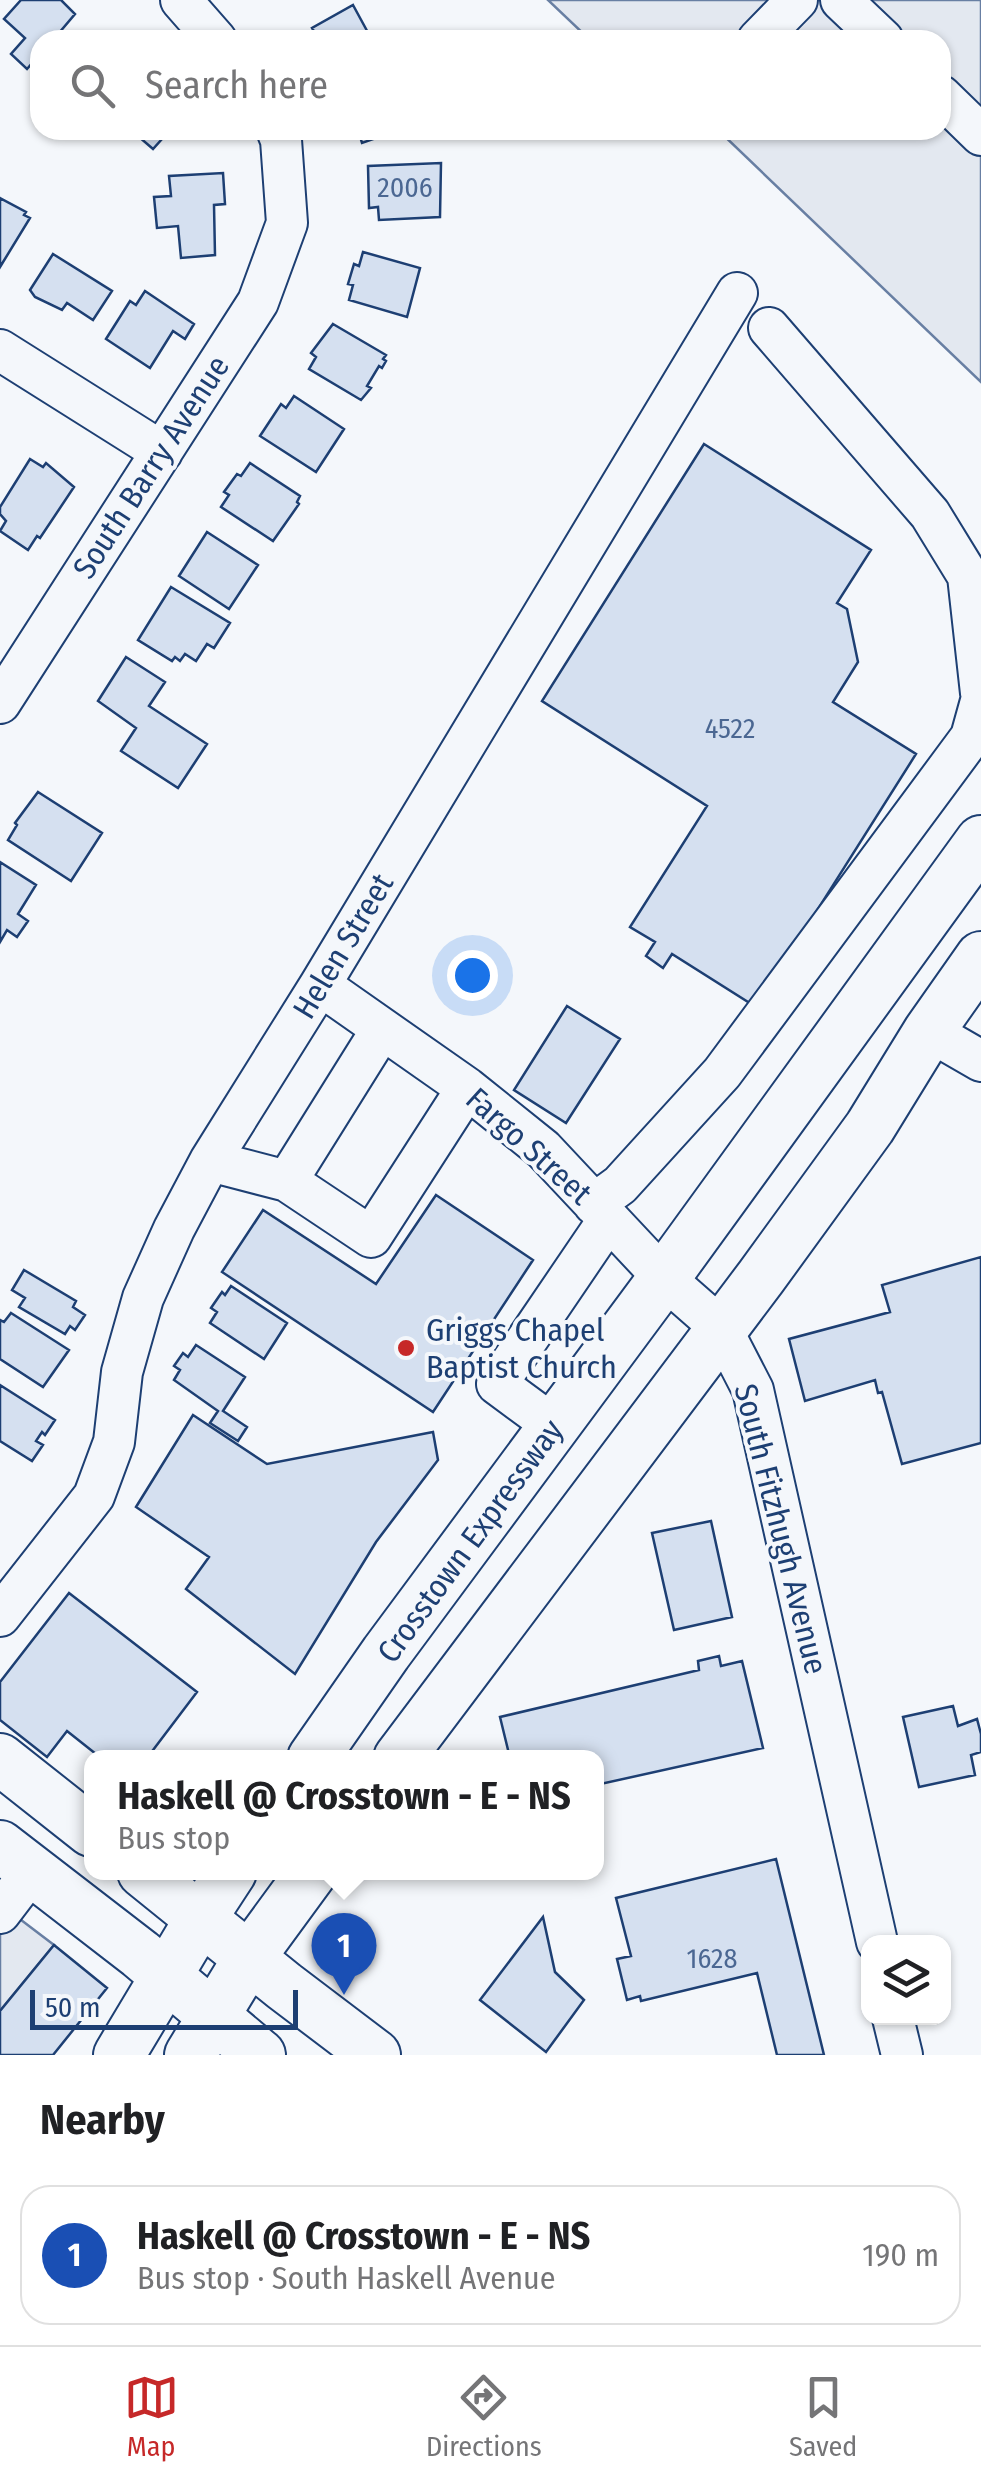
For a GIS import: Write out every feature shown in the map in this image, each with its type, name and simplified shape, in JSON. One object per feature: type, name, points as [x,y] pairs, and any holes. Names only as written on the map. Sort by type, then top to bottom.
[{"type":"main road","points":[[664,1278],[981,841]]},
{"type":"main road","points":[[405,1750],[762,1277],[870,1127],[929,1031],[981,958]]},
{"type":"main road","name":"Crosstown Expressway","points":[[319,1750],[664,1278]]},
{"type":"main road","points":[[0,1759],[84,1826]]},
{"type":"main road","points":[[16,1858],[166,1976],[201,2035],[260,2055]]},
{"type":"main road","points":[[154,1880],[375,2055]]},
{"type":"main road","points":[[119,2055],[226,1880]]},
{"type":"main road","points":[[201,2035],[249,1958],[306,1880]]},
{"type":"street","points":[[181,0],[207,30]]},
{"type":"street","points":[[768,30],[798,0]]},
{"type":"street","points":[[841,0],[872,30]]},
{"type":"street","points":[[951,106],[981,135]]},
{"type":"street","name":"South Barry Avenue","points":[[0,703],[258,302],[287,223],[281,140]]},
{"type":"street","name":"Helen Street","points":[[0,1616],[94,1496],[114,1442],[122,1372],[143,1298],[210,1160],[738,293]]},
{"type":"street","points":[[769,328],[930,514],[968,576],[981,693]]},
{"type":"street","points":[[0,350],[162,452]]},
{"type":"street","points":[[554,1426],[497,1384],[620,1185],[722,1073],[971,737],[981,701]]},
{"type":"street","name":"Fargo Street","points":[[320,985],[467,1088],[542,1149],[664,1278],[721,1328]]},
{"type":"street","points":[[287,1180],[382,1028]]},
{"type":"street","points":[[929,1031],[981,1061]]},
{"type":"street","points":[[210,1160],[287,1180],[370,1237],[467,1088]]},
{"type":"street","name":"South Fitzhugh Avenue","points":[[721,1328],[753,1390],[874,1935]]},
{"type":"street","points":[[0,1913],[16,1858]]},
{"type":"street","points":[[896,2025],[902,2055]]},
{"type":"shaded area","points":[[548,0],[981,0],[981,382],[728,140],[951,140],[951,30],[580,30]]},
{"type":"shaded area","points":[[0,1904],[54,1945],[0,2011]]},
{"type":"building","points":[[21,0],[61,0],[75,14],[61,30],[30,30],[27,69],[11,54],[25,38],[4,19]]},
{"type":"building","points":[[353,5],[367,30],[313,30]]},
{"type":"building","points":[[143,140],[161,140],[153,149]]},
{"type":"building","points":[[441,163],[440,217],[379,220],[378,207],[369,208],[368,166]]},
{"type":"building","points":[[223,173],[225,204],[214,205],[215,255],[181,258],[178,226],[157,228],[154,197],[171,196],[169,176]]},
{"type":"building","points":[[0,198],[30,218],[0,267]]},
{"type":"building","points":[[363,252],[420,268],[407,317],[349,300],[353,285],[348,284],[354,264],[359,266]]},
{"type":"building","points":[[53,254],[112,291],[93,320],[67,303],[62,310],[35,297],[30,290]]},
{"type":"building","points":[[145,291],[194,324],[185,339],[173,331],[150,368],[106,339],[130,301],[136,305]]},
{"type":"building","points":[[333,324],[386,355],[361,400],[309,369],[316,357],[311,353]]},
{"type":"building","points":[[294,396],[344,429],[316,472],[260,436],[281,404],[286,408]]},
{"type":"building","points":[[704,444],[871,550],[837,603],[847,609],[858,662],[833,702],[916,754],[756,1007],[672,954],[663,968],[646,956],[655,942],[630,927],[707,806],[542,701]]},
{"type":"building","points":[[30,459],[43,467],[46,463],[74,487],[28,550],[0,531],[6,521],[0,507]]},
{"type":"building","points":[[250,463],[300,496],[299,504],[273,541],[221,507],[229,495],[224,492]]},
{"type":"building","points":[[207,532],[258,565],[229,609],[179,576]]},
{"type":"building","points":[[171,587],[230,623],[214,648],[207,644],[196,661],[185,654],[180,661],[175,657],[172,661],[138,640]]},
{"type":"building","points":[[126,657],[165,682],[149,706],[207,744],[178,788],[121,751],[136,728],[98,701]]},
{"type":"building","points":[[38,792],[102,833],[71,881],[8,840],[15,823]]},
{"type":"building","points":[[0,862],[36,885],[18,914],[28,921],[17,937],[7,930],[0,942]]},
{"type":"building","points":[[567,1006],[620,1039],[566,1123],[514,1090]]},
{"type":"building","name":"Griggs Chapel Baptist Church","points":[[436,1195],[533,1260],[433,1412],[222,1272],[263,1210],[376,1284]]},
{"type":"building","points":[[981,1257],[981,1443],[902,1464],[875,1380],[805,1401],[789,1339],[890,1312],[882,1285]]},
{"type":"building","points":[[24,1270],[76,1301],[73,1307],[85,1315],[75,1330],[70,1326],[65,1334],[19,1307],[25,1298],[12,1290]]},
{"type":"building","points":[[231,1286],[287,1323],[264,1359],[210,1323],[217,1312],[211,1308]]},
{"type":"building","points":[[11,1313],[69,1350],[43,1387],[0,1359],[0,1320],[4,1322]]},
{"type":"building","points":[[196,1345],[245,1377],[223,1411],[247,1427],[238,1441],[210,1423],[218,1411],[174,1380],[180,1370],[174,1366],[183,1353],[188,1357]]},
{"type":"building","points":[[0,1385],[55,1420],[36,1441],[43,1445],[32,1461],[0,1441]]},
{"type":"building","points":[[193,1415],[267,1464],[433,1432],[438,1460],[376,1542],[295,1674],[186,1589],[209,1557],[136,1507]]},
{"type":"building","points":[[711,1521],[732,1617],[674,1630],[652,1533]]},
{"type":"building","points":[[69,1593],[197,1692],[153,1750],[91,1750],[67,1731],[47,1757],[0,1720],[0,1682]]},
{"type":"building","points":[[719,1656],[721,1666],[742,1661],[763,1748],[604,1783],[604,1750],[508,1750],[500,1717],[699,1670],[698,1661]]},
{"type":"building","points":[[953,1706],[958,1726],[977,1719],[981,1752],[971,1755],[975,1775],[919,1787],[903,1717]]},
{"type":"building","points":[[776,1859],[824,2055],[777,2055],[757,1973],[641,2001],[640,1996],[627,2000],[617,1959],[631,1956],[616,1898]]},
{"type":"building","points":[[543,1917],[555,1972],[584,2000],[546,2052],[480,2000]]},
{"type":"building","points":[[54,1945],[107,1988],[53,2055],[0,2055],[0,2011]]},
{"type":"place","name":"Griggs Chapel Baptist Church","points":[[406,1348]]},
{"type":"place","name":"Haskell @ Crosstown - E - NS","points":[[344,1995]]}]
